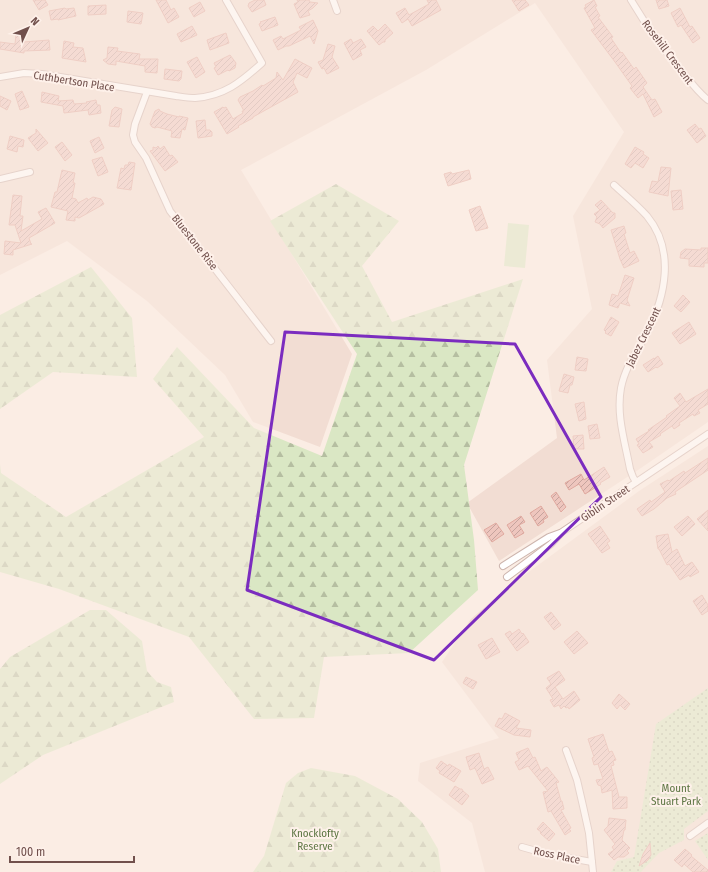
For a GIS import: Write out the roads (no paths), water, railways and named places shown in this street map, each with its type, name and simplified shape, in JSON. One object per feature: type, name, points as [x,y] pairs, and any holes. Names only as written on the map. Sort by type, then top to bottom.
[{"type":"street","name":"Cuthbertson Place","points":[[0,77],[24,73],[42,74],[147,92],[194,98],[219,93],[243,80],[262,63],[226,0]]},
{"type":"street","points":[[333,0],[337,11]]},
{"type":"street","name":"Rosehill Crescent","points":[[631,0],[676,65],[697,90],[708,100]]},
{"type":"street","name":"Bluestone Rise","points":[[147,92],[135,124],[133,135],[135,142],[146,158],[170,210],[271,340]]},
{"type":"street","points":[[0,179],[30,172]]},
{"type":"street","name":"Jabez Crescent","points":[[614,185],[648,217],[660,237],[665,252],[666,265],[662,293],[651,325],[630,362],[621,389],[620,415],[630,469],[636,482]]},
{"type":"street","name":"Giblin Street","points":[[507,577],[551,544],[562,532],[708,434]]},
{"type":"street","points":[[503,566],[549,537],[562,532]]},
{"type":"street","points":[[566,750],[577,780],[583,806],[589,834],[594,872]]},
{"type":"street","points":[[690,836],[708,824]]},
{"type":"street","name":"Ross Place","points":[[522,847],[547,854],[592,862]]},
{"type":"park label","name":"Mount Stuart Park","points":[[676,794]]},
{"type":"park label","name":"Knocklofty Reserve","points":[[315,839]]}]
